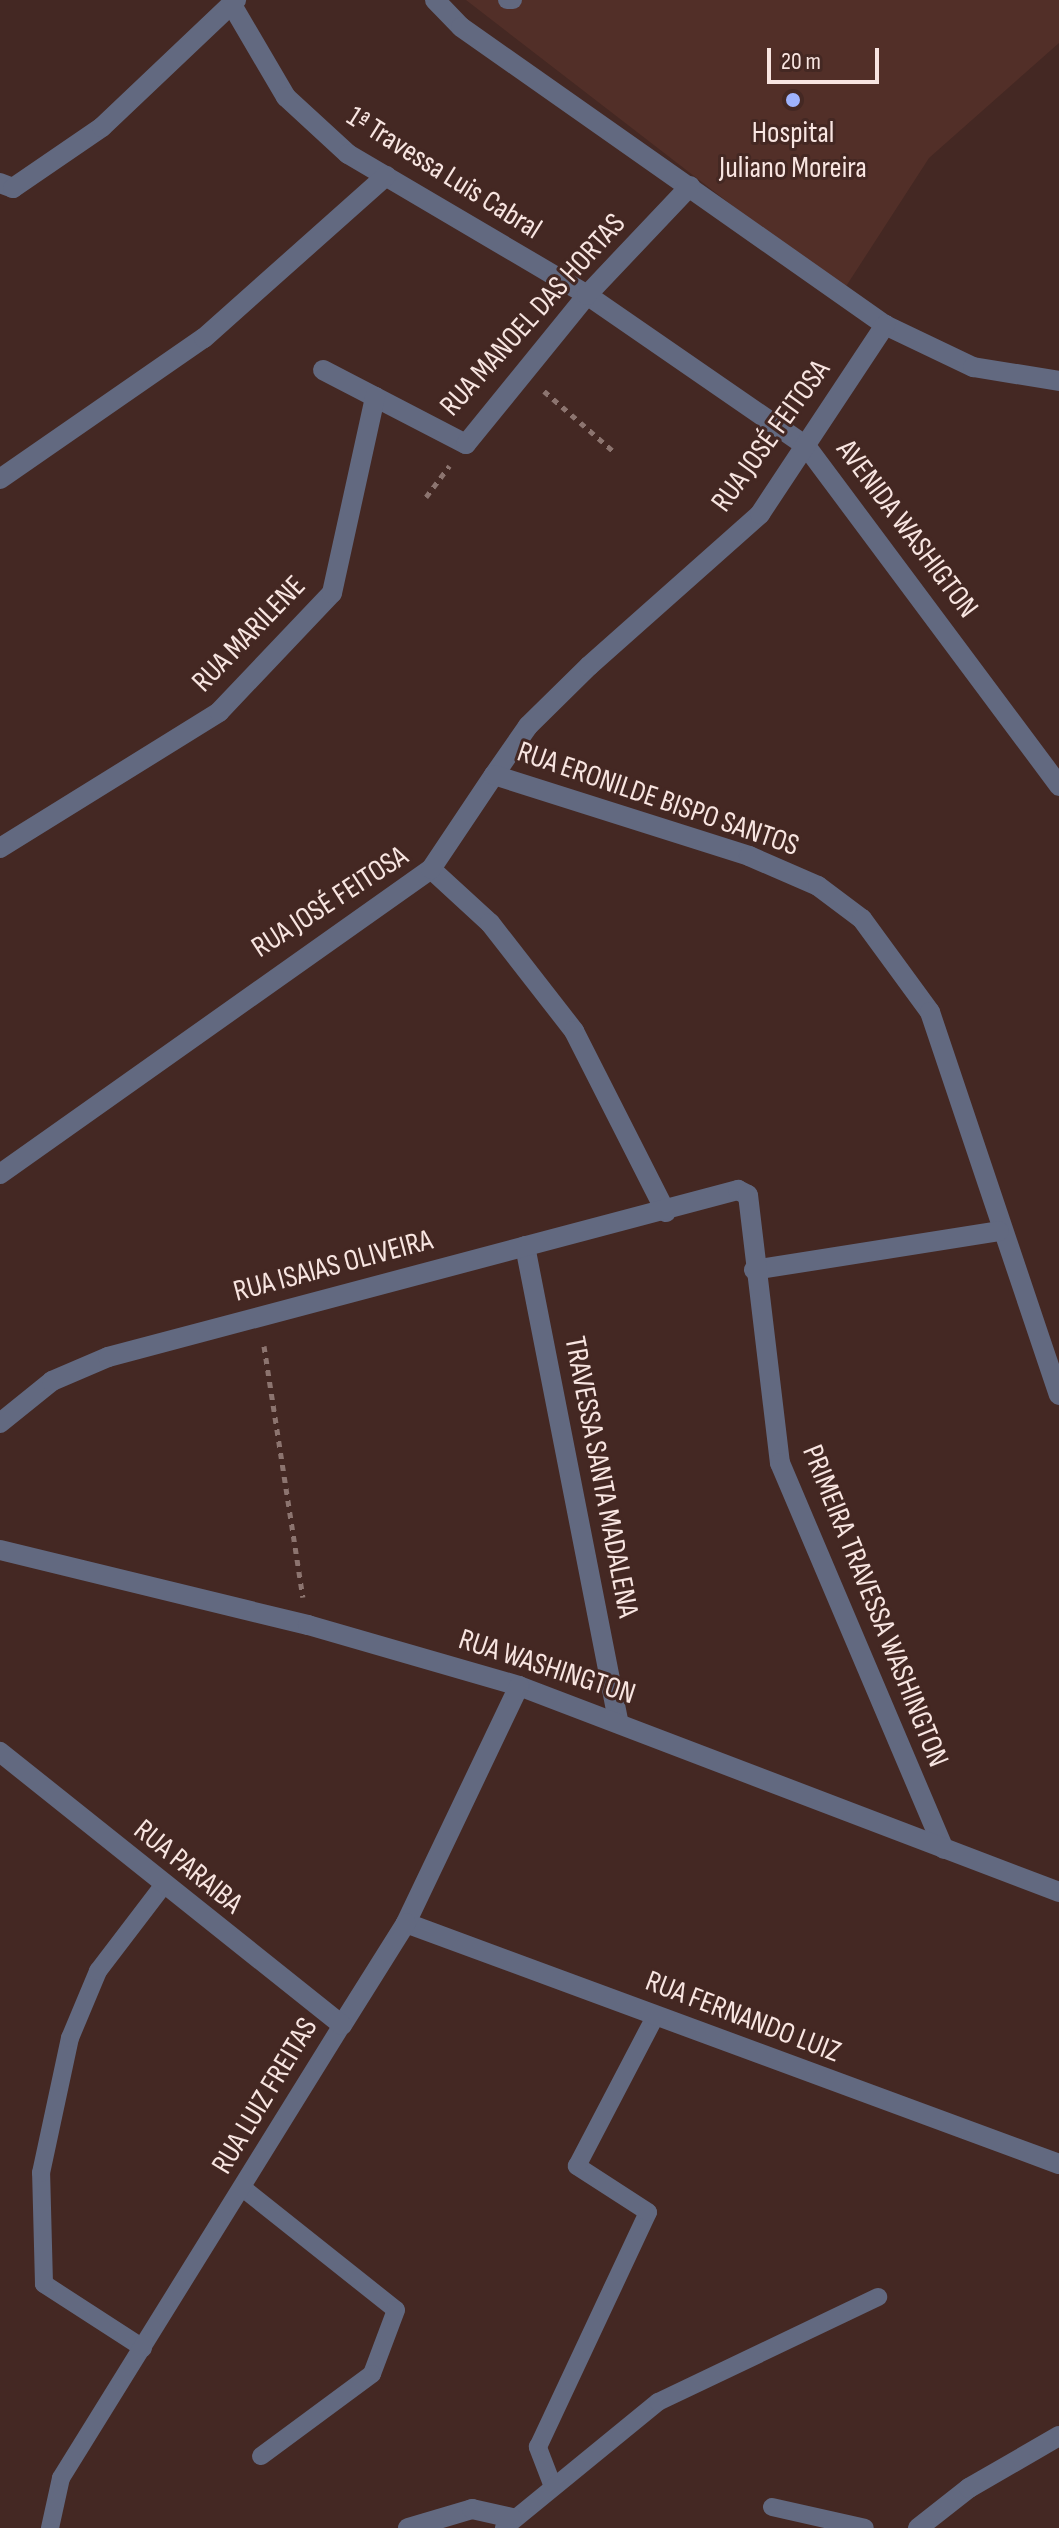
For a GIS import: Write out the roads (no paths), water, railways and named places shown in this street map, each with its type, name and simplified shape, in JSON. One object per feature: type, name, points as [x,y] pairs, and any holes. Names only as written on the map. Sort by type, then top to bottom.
[{"type":"street","points":[[435,0],[461,27],[885,325],[973,367],[1059,381]]},
{"type":"street","points":[[0,183],[13,188],[102,127],[234,3]]},
{"type":"street","name":"1ª Travessa Luis Cabral","points":[[234,3],[286,97],[348,154],[587,295]]},
{"type":"street","points":[[0,479],[204,338],[386,176]]},
{"type":"street","name":"RUA MANOEL DAS HORTAS","points":[[323,370],[466,444],[587,295],[690,186]]},
{"type":"street","name":"AVENIDA WASHIGTON","points":[[587,295],[806,446],[1059,786]]},
{"type":"street","name":"RUA JOSÉ FEITOSA","points":[[494,775],[528,726],[589,666],[760,514],[885,325]]},
{"type":"street","name":"RUA MARILENE","points":[[0,848],[219,712],[332,593],[375,397]]},
{"type":"street","name":"RUA ERONILDE BISPO SANTOS","points":[[431,869],[494,775],[749,856],[818,886],[862,919],[930,1012],[987,1165],[999,1231],[1054,1368],[1059,1395]]},
{"type":"street","name":"RUA JOSÉ FEITOSA","points":[[0,1174],[431,869],[490,923],[574,1031],[666,1212]]},
{"type":"street","name":"PRIMEIRA TRAVESSA WASHINGTON","points":[[698,1203],[738,1190],[748,1195],[754,1270],[780,1463],[944,1849]]},
{"type":"street","name":"RUA ISAIAS OLIVEIRA","points":[[0,1423],[52,1381],[108,1357],[698,1203]]},
{"type":"street","points":[[754,1270],[999,1231]]},
{"type":"street","name":"TRAVESSA SANTA MADALENA","points":[[525,1246],[618,1720]]},
{"type":"street","name":"RUA WASHINGTON","points":[[0,1550],[308,1625],[519,1686],[618,1720],[1059,1892]]},
{"type":"street","name":"RUA LUIZ FREITAS","points":[[342,2025],[406,1923],[519,1686]]},
{"type":"street","name":"RUA PARAIBA","points":[[0,1752],[162,1887],[342,2025]]},
{"type":"street","name":"RUA FERNANDO LUIZ","points":[[406,1923],[1059,2164]]},
{"type":"street","points":[[918,2528],[1059,2436]]},
{"type":"street","points":[[408,2528],[472,2509],[508,2523]]},
{"type":"lane","points":[[507,0],[513,0]]},
{"type":"lane","points":[[143,2348],[44,2284],[41,2173],[59,2080],[98,1971],[162,1887]]},
{"type":"lane","points":[[552,2484],[538,2447],[648,2212],[577,2166],[655,2017]]},
{"type":"lane","name":"RUA LUIZ FREITAS","points":[[50,2528],[61,2478],[244,2189],[342,2025]]},
{"type":"lane","points":[[244,2189],[396,2310],[372,2374],[261,2456]]},
{"type":"lane","points":[[508,2523],[552,2484],[658,2402],[878,2297]]},
{"type":"lane","points":[[772,2507],[865,2528]]},
{"type":"place","name":"Hospital Juliano Moreira","points":[[793,100]]}]
